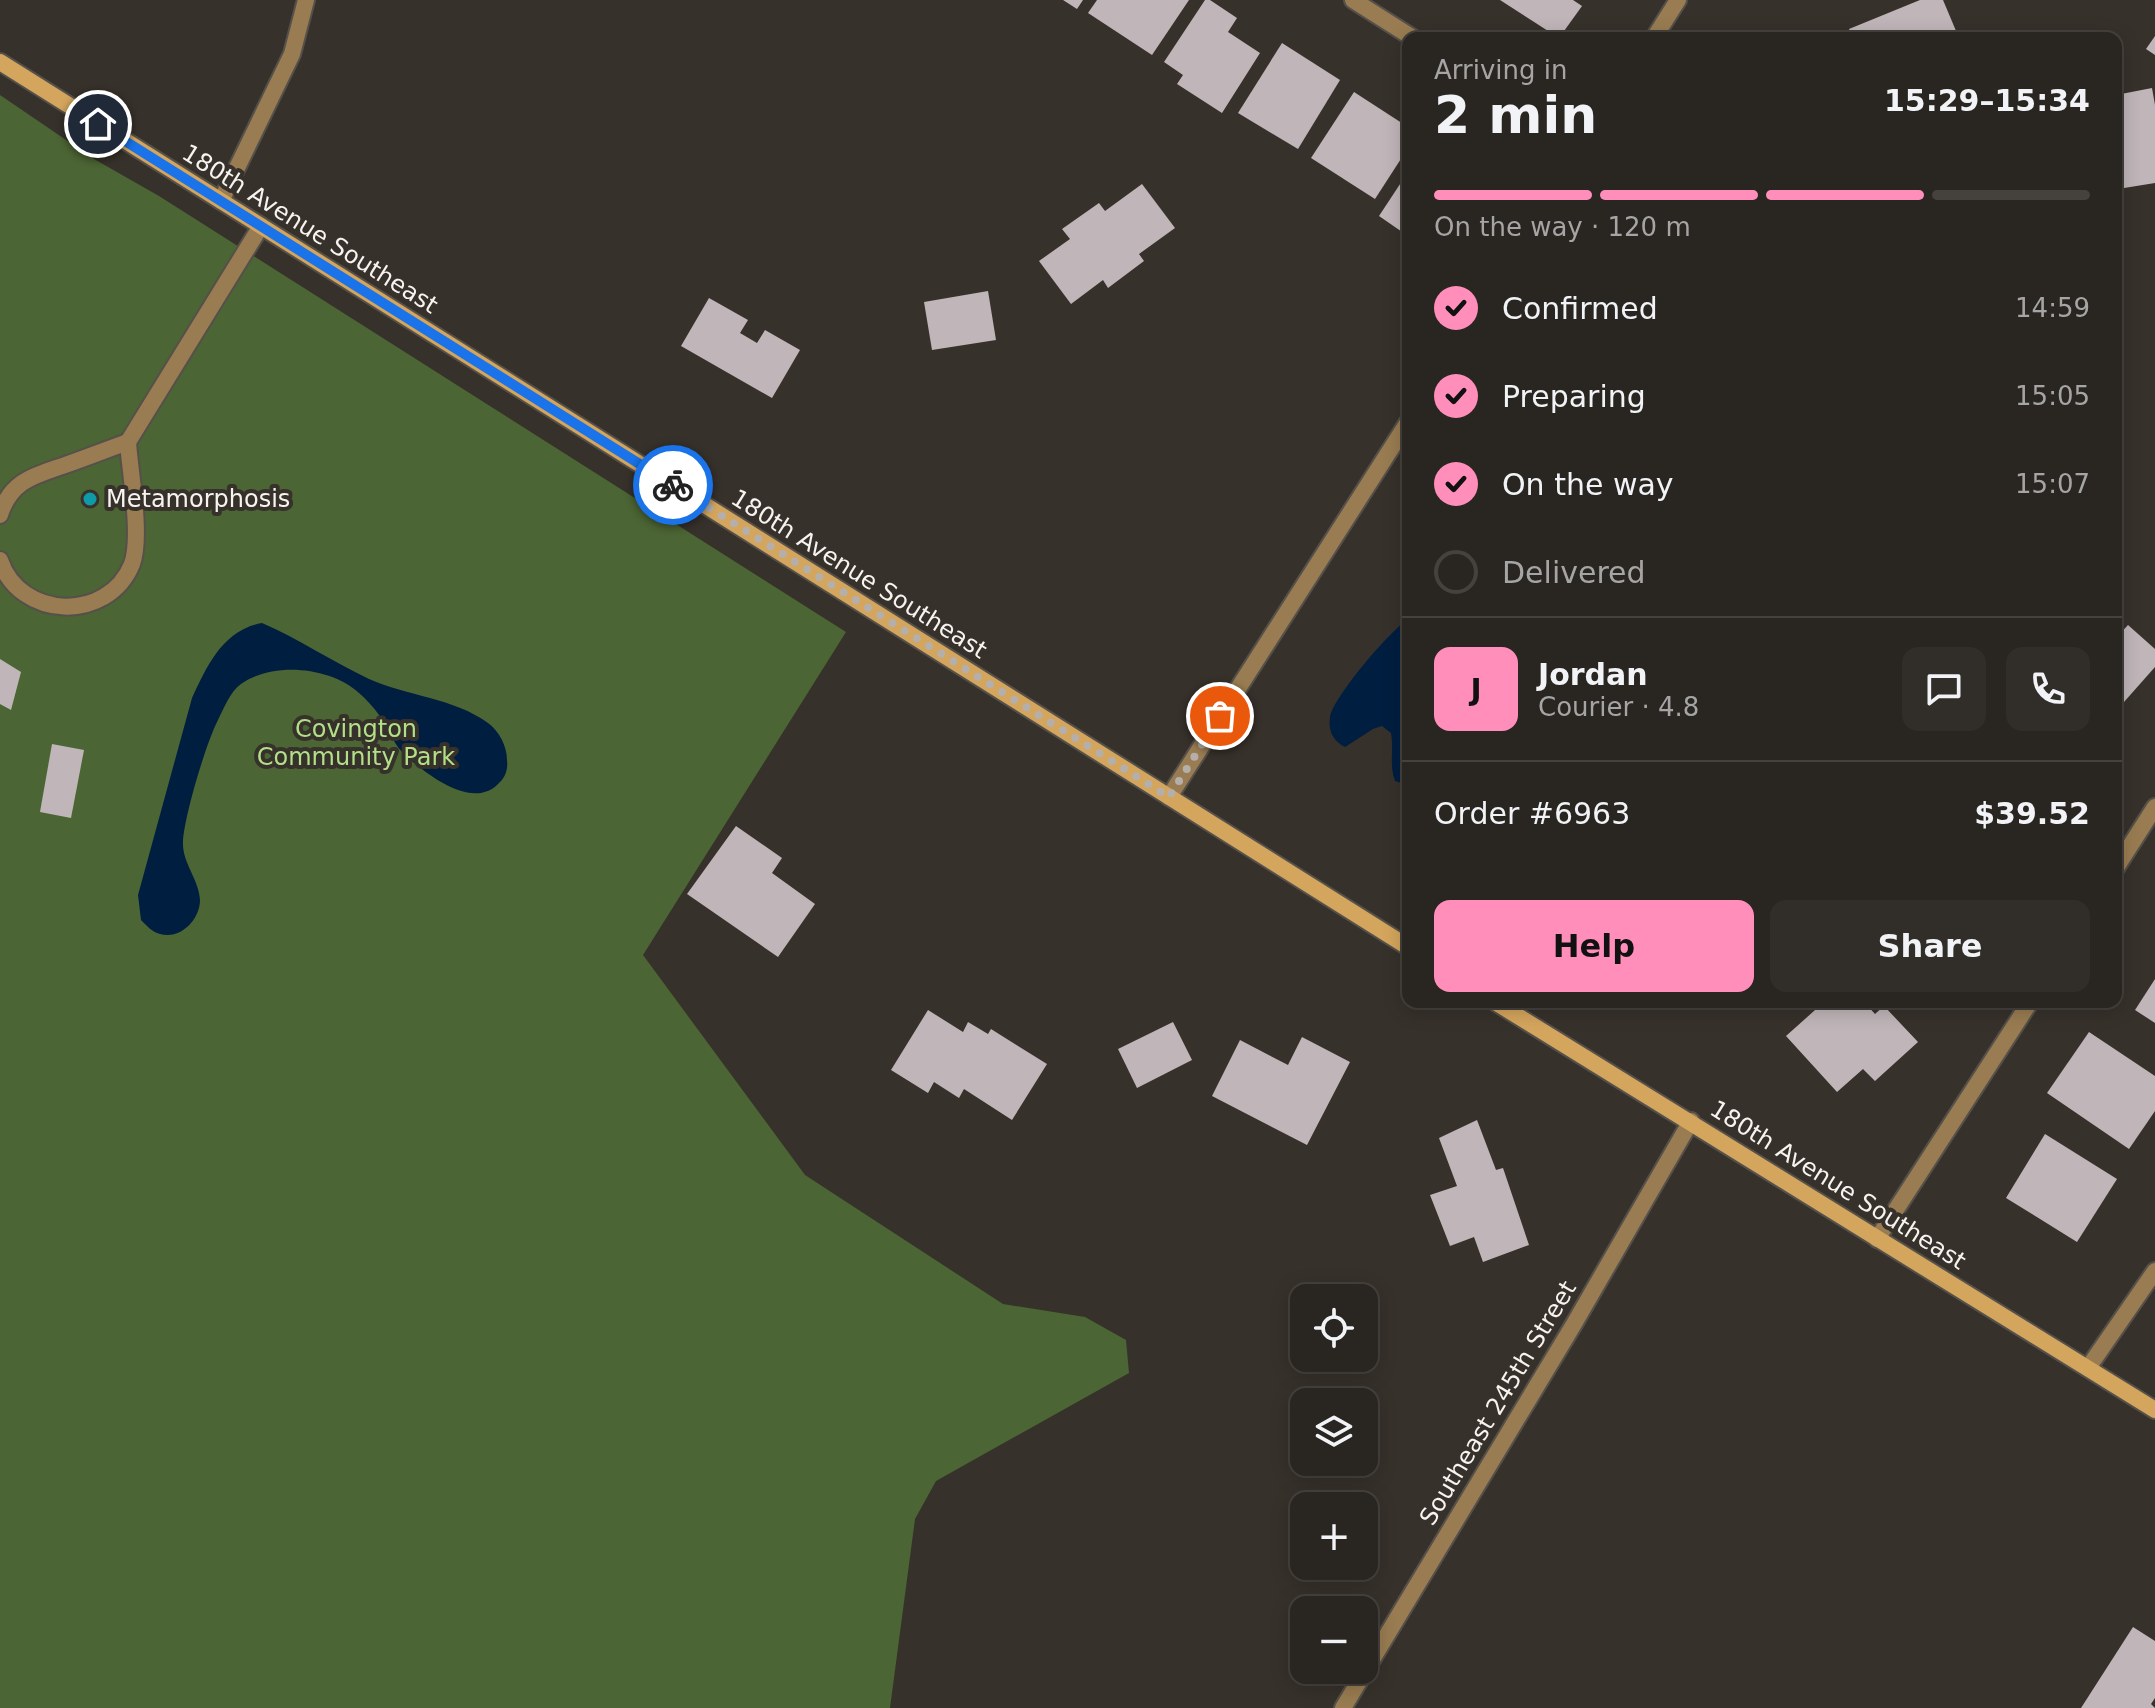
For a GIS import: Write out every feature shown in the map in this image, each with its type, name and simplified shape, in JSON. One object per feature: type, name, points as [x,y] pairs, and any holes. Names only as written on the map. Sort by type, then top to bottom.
[{"type":"street","points":[[221,201],[292,54],[306,0]]},
{"type":"street","points":[[1353,0],[1404,32]]},
{"type":"street","points":[[1658,32],[1678,0]]},
{"type":"street","name":"180th Avenue Southeast","points":[[0,62],[1402,943]]},
{"type":"street","points":[[0,560],[4,571],[18,589],[36,602],[58,608],[81,607],[102,598],[120,584],[132,563],[137,540],[128,442],[261,226]]},
{"type":"street","points":[[1169,797],[1402,431]]},
{"type":"street","points":[[0,515],[17,486],[37,473],[128,442]]},
{"type":"street","points":[[2122,859],[2155,807]]},
{"type":"street","name":"180th Avenue Southeast","points":[[1505,1008],[2155,1410]]},
{"type":"street","points":[[1877,1239],[2026,1008]]},
{"type":"street","name":"Southeast 245th Street","points":[[1343,1708],[1574,1324],[1691,1121]]},
{"type":"street","points":[[2088,1368],[2155,1271]]},
{"type":"green space","name":"Covington Community Park","points":[[0,95],[94,159],[159,196],[846,632],[643,955],[805,1175],[1003,1304],[1085,1317],[1126,1340],[1129,1373],[936,1481],[915,1519],[890,1708],[0,1708]]},
{"type":"water","points":[[262,623],[369,679],[475,715],[492,726],[502,739],[507,755],[506,772],[500,782],[489,790],[465,792],[439,780],[406,756],[375,710],[347,684],[333,677],[302,670],[269,672],[254,677],[237,687],[223,710],[202,762],[187,816],[183,850],[199,892],[197,914],[182,931],[160,934],[141,920],[138,895],[192,698],[210,662],[227,641],[248,627]]},
{"type":"water","points":[[1402,624],[1402,783],[1395,781],[1392,769],[1391,733],[1382,726],[1345,747],[1337,742],[1330,727],[1330,717],[1341,695],[1376,650]]},
{"type":"building","points":[[1063,0],[1083,0],[1077,9]]},
{"type":"building","points":[[1097,0],[1189,0],[1152,55],[1088,13]]},
{"type":"building","points":[[1205,0],[1210,0],[1237,18],[1228,32],[1260,53],[1222,113],[1177,84],[1183,75],[1164,62]]},
{"type":"building","points":[[1500,0],[1573,0],[1582,6],[1563,32],[1550,32]]},
{"type":"building","points":[[1920,0],[1943,0],[1956,32],[1850,32],[1849,29]]},
{"type":"building","points":[[2155,36],[2155,55],[2146,49]]},
{"type":"building","points":[[1282,43],[1340,80],[1298,149],[1238,113]]},
{"type":"building","points":[[2152,88],[2155,105],[2155,183],[2124,188],[2122,94]]},
{"type":"building","points":[[1354,92],[1402,123],[1402,157],[1375,199],[1311,158]]},
{"type":"building","points":[[1402,181],[1402,232],[1379,216]]},
{"type":"building","points":[[1142,184],[1175,228],[1139,254],[1144,261],[1108,288],[1103,280],[1071,304],[1039,261],[1070,239],[1062,229],[1099,203],[1105,211]]},
{"type":"building","points":[[988,291],[996,340],[932,350],[924,302]]},
{"type":"building","points":[[709,298],[748,320],[740,333],[757,343],[765,330],[800,350],[772,398],[681,346]]},
{"type":"building","points":[[2128,625],[2155,649],[2155,667],[2122,704],[2122,632]]},
{"type":"building","points":[[0,659],[21,672],[11,710],[0,704]]},
{"type":"building","points":[[52,744],[84,750],[71,818],[40,812]]},
{"type":"building","points":[[736,826],[782,858],[772,873],[815,904],[778,957],[687,894]]},
{"type":"building","points":[[2155,979],[2155,1023],[2135,1010]]},
{"type":"building","points":[[1817,1008],[1870,1008],[1875,1014],[1886,1008],[1918,1042],[1875,1081],[1863,1069],[1837,1092],[1786,1036]]},
{"type":"building","points":[[928,1010],[963,1032],[968,1022],[988,1034],[991,1029],[1047,1064],[1012,1120],[964,1089],[959,1098],[934,1082],[928,1093],[891,1070]]},
{"type":"building","points":[[1173,1022],[1192,1060],[1137,1088],[1118,1049]]},
{"type":"building","points":[[2089,1032],[2155,1076],[2155,1111],[2129,1149],[2047,1093]]},
{"type":"building","points":[[1302,1037],[1350,1062],[1307,1145],[1212,1096],[1240,1040],[1288,1065]]},
{"type":"building","points":[[1477,1120],[1496,1170],[1503,1168],[1529,1245],[1483,1262],[1474,1237],[1450,1246],[1430,1195],[1457,1186],[1439,1138]]},
{"type":"building","points":[[2045,1134],[2117,1179],[2077,1242],[2006,1198]]},
{"type":"building","points":[[2133,1627],[2155,1641],[2155,1698],[2151,1704],[2155,1708],[2081,1708]]},
{"type":"way so far","points":[[673,485],[1169,797],[1220,716]]},
{"type":"place","name":"Metamorphosis","points":[[90,499]]},
{"type":"route","points":[[98,124],[673,485]]}]
